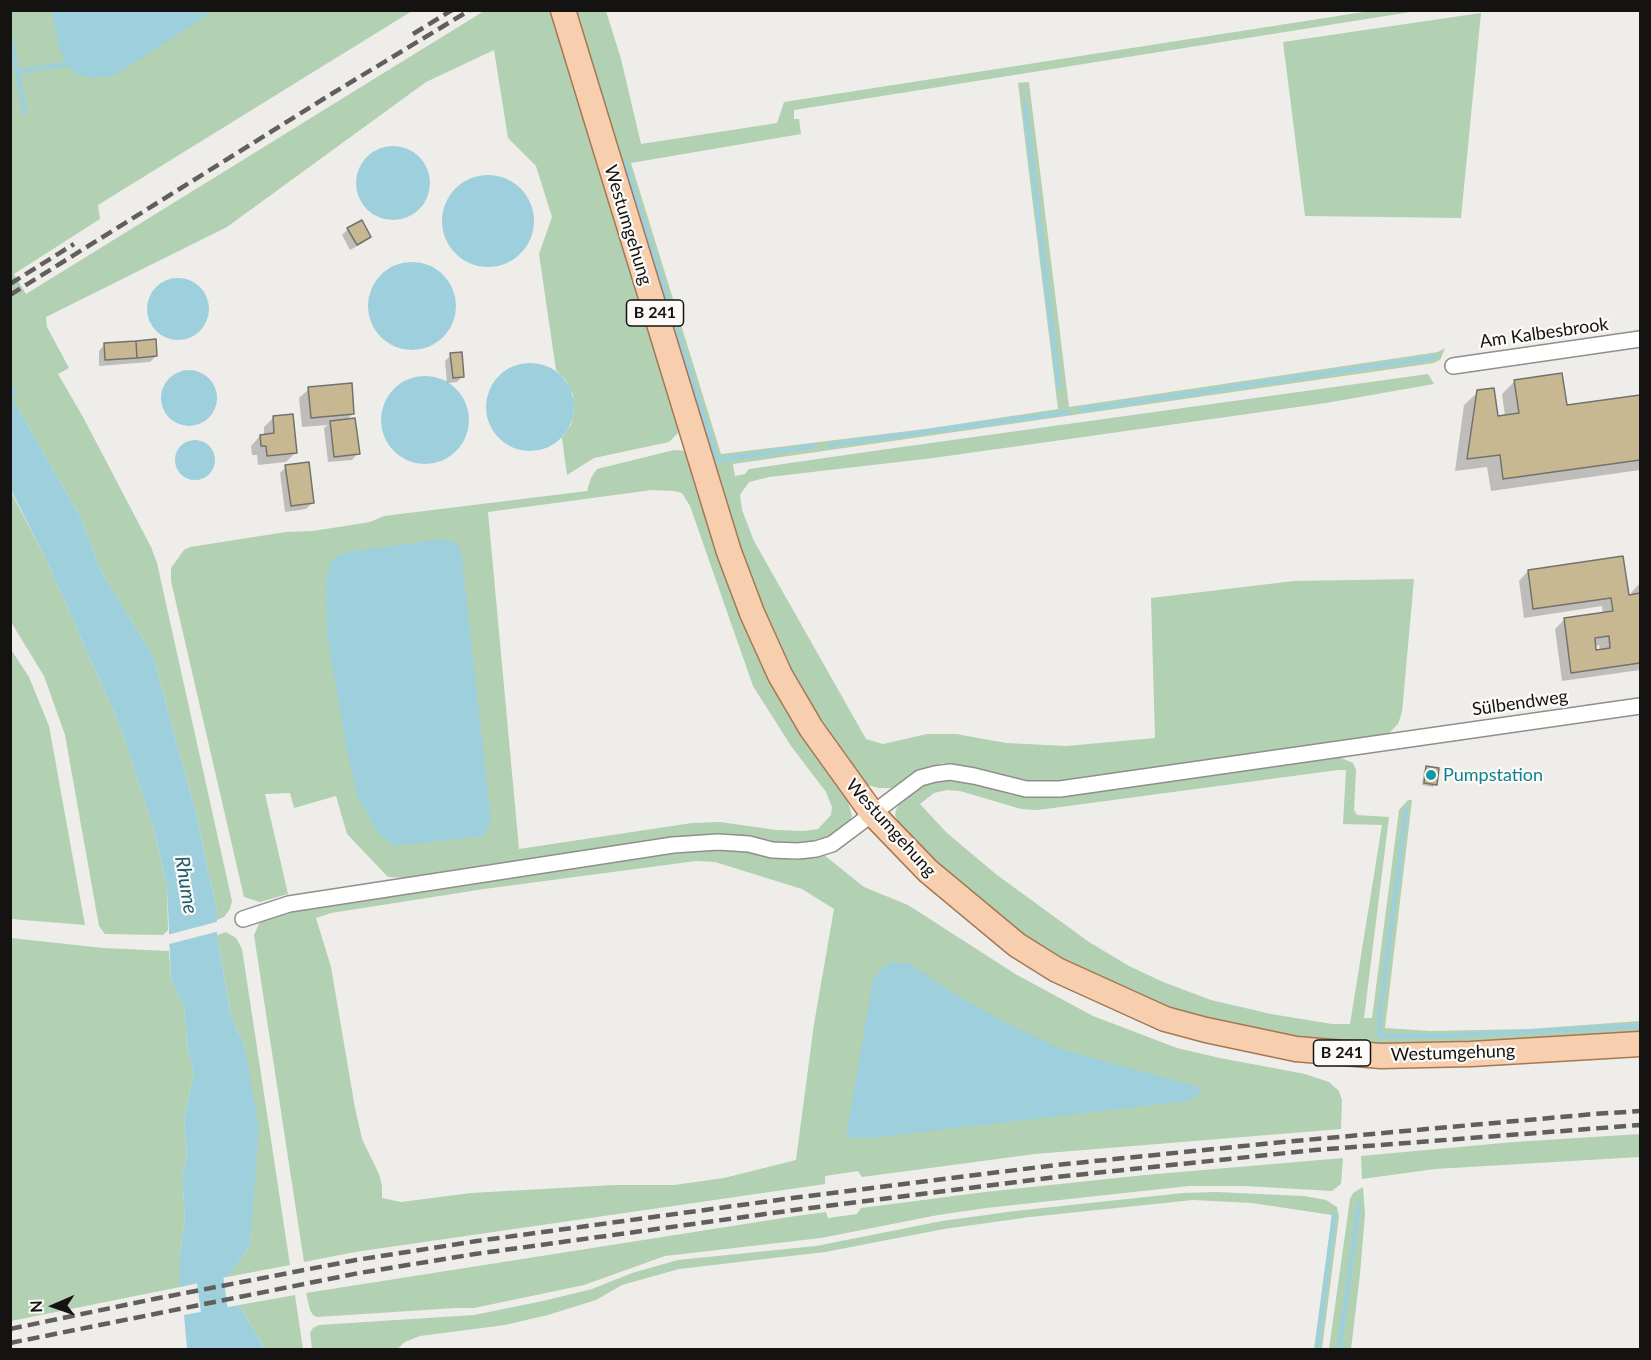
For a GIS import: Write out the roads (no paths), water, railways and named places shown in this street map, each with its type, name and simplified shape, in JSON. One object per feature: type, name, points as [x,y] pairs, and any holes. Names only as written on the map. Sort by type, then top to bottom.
[{"type":"main road","name":"Westumgehung","points":[[563,10],[716,511],[744,593],[780,675],[841,772],[872,813],[950,891],[1017,945],[1057,970],[1166,1019],[1206,1030],[1296,1049],[1382,1056],[1641,1044]]},
{"type":"street","name":"Am Kalbesbrook","points":[[1453,366],[1641,339]]},
{"type":"street","name":"Sülbendweg","points":[[243,919],[289,904],[673,845],[718,842],[748,844],[772,850],[816,849],[832,844],[920,778],[935,774],[950,772],[1026,789],[1060,789],[1641,706]]},
{"type":"water","points":[[52,10],[213,11],[114,76],[93,78],[78,75],[67,66],[60,51]]},
{"type":"water","points":[[393,146],[407,149],[419,157],[427,169],[430,183],[427,197],[419,209],[407,217],[393,220],[379,217],[367,209],[359,197],[356,183],[359,169],[367,157],[379,149]]},
{"type":"water","points":[[488,175],[506,178],[521,188],[531,203],[534,221],[531,239],[521,254],[506,264],[488,267],[470,264],[455,254],[445,239],[442,221],[445,203],[455,188],[470,178]]},
{"type":"water","points":[[412,262],[429,266],[443,275],[452,289],[456,306],[452,323],[443,337],[429,346],[412,350],[395,346],[381,337],[372,323],[368,306],[372,289],[381,275],[395,266]]},
{"type":"water","points":[[172,278],[184,278],[200,287],[207,297],[209,309],[207,321],[200,331],[184,340],[172,340],[161,335],[152,326],[147,315],[147,303],[152,292],[161,283]]},
{"type":"water","points":[[521,363],[539,363],[555,370],[567,382],[574,398],[574,416],[567,432],[555,444],[539,451],[521,451],[505,444],[493,432],[486,416],[486,398],[493,382],[505,370]]},
{"type":"water","points":[[189,370],[200,372],[209,378],[215,387],[217,398],[215,409],[209,418],[200,424],[189,426],[178,424],[169,418],[163,409],[161,398],[163,387],[169,378],[178,372]]},
{"type":"water","points":[[425,376],[442,380],[456,389],[465,403],[469,420],[465,437],[456,451],[442,460],[425,464],[408,460],[394,451],[385,437],[381,420],[385,403],[394,389],[408,380]]},
{"type":"water","points":[[11,385],[16,390],[13,400],[80,516],[100,569],[153,656],[196,813],[217,912],[217,935],[231,1017],[244,1044],[259,1129],[250,1246],[227,1277],[180,1287],[180,1254],[185,1217],[182,1176],[187,1158],[184,1118],[194,1073],[188,1050],[184,1006],[171,979],[167,887],[154,829],[120,726],[46,559],[11,490]]},
{"type":"water","points":[[195,440],[203,441],[209,446],[214,452],[214,468],[209,474],[203,479],[195,480],[187,479],[181,474],[176,468],[175,460],[176,452],[181,446],[187,441]]},
{"type":"water","points":[[443,539],[454,542],[461,550],[491,822],[484,836],[394,846],[379,834],[358,797],[347,750],[327,634],[326,581],[331,560],[347,552]]},
{"type":"water","points":[[893,962],[910,964],[959,997],[1008,1024],[1063,1050],[1199,1087],[1199,1095],[1188,1101],[871,1138],[846,1137],[873,980],[882,968]]},
{"type":"water","points":[[239,1305],[265,1349],[187,1349],[184,1315]]},
{"type":"waterway","points":[[10,34],[25,113]]},
{"type":"waterway","points":[[17,72],[71,63]]},
{"type":"waterway","points":[[1025,104],[1059,387]]},
{"type":"waterway","points":[[625,162],[717,460],[814,446]]},
{"type":"waterway","points":[[1080,410],[1435,357]]},
{"type":"waterway","points":[[829,445],[1068,412]]},
{"type":"waterway","points":[[1406,810],[1379,1019],[1380,1036],[1441,1036],[1640,1026]]},
{"type":"waterway","points":[[1339,1350],[1359,1204]]},
{"type":"waterway","points":[[1317,1350],[1334,1215]]},
{"type":"waterway","name":"Rhume","points":[[205,1244],[220,1350]]},
{"type":"railway","points":[[413,34],[452,10]]},
{"type":"railway","points":[[10,295],[470,10]]},
{"type":"railway","points":[[10,284],[74,244]]},
{"type":"railway","points":[[10,1329],[356,1260],[477,1241],[800,1197],[1056,1165],[1283,1142],[1640,1111]]},
{"type":"railway","points":[[10,1343],[359,1273],[475,1254],[802,1209],[1057,1177],[1315,1150],[1640,1125]]},
{"type":"place","name":"Pumpstation","points":[[1431,775]]}]
